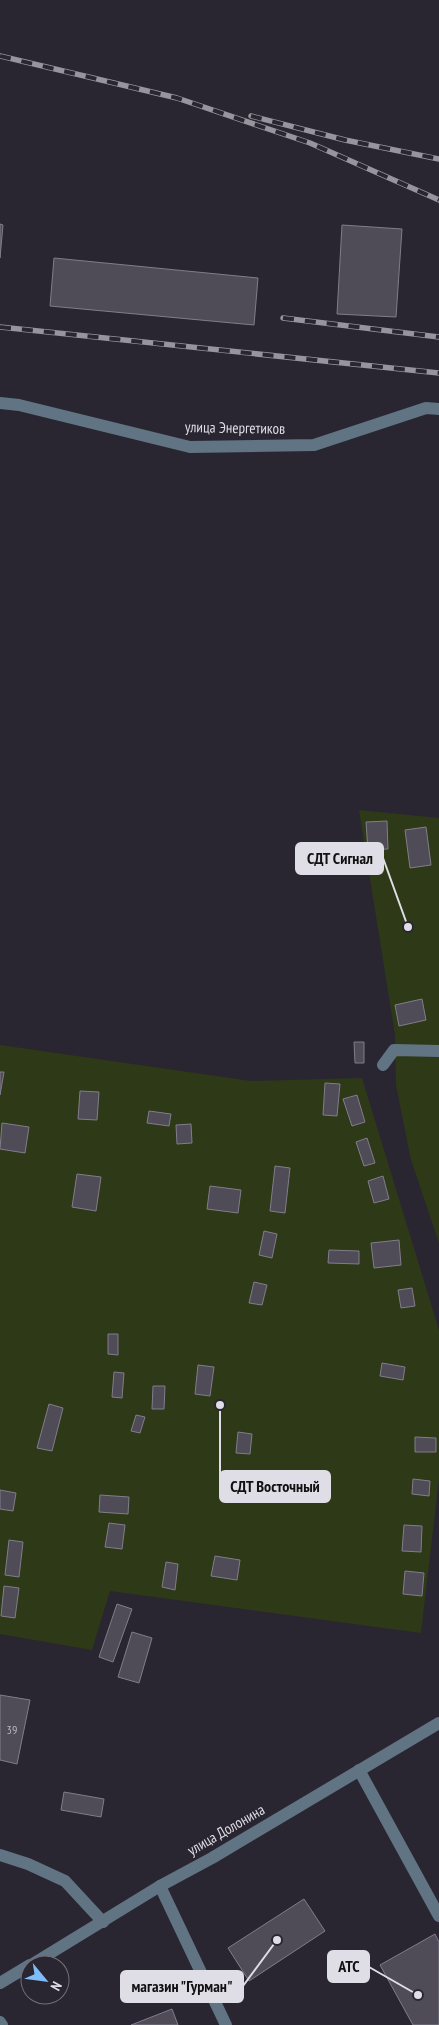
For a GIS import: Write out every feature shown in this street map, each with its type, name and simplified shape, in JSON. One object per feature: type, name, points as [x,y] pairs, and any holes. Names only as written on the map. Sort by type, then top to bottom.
[{"type":"street","name":"улица Энергетиков","points":[[0,403],[19,405],[190,447],[314,445],[426,408],[439,410]]},
{"type":"street","points":[[382,1065],[394,1050],[439,1052]]},
{"type":"street","name":"улица Долонина","points":[[47,1955],[160,1886],[212,1858],[439,1723]]},
{"type":"street","points":[[359,1770],[439,1916]]},
{"type":"street","points":[[0,1856],[28,1864],[65,1881],[102,1922]]},
{"type":"street","points":[[160,1886],[226,2025]]},
{"type":"street","name":"улица Долонина","points":[[0,1983],[20,1971]]},
{"type":"green space","points":[[359,810],[439,818],[439,1243],[411,1160],[396,1085],[395,1035]]},
{"type":"green space","points":[[0,1045],[251,1081],[362,1078],[439,1330],[439,1479],[421,1633],[110,1591],[92,1650],[0,1634]]},
{"type":"building","points":[[0,224],[3,225],[0,258]]},
{"type":"building","points":[[342,225],[402,229],[396,317],[337,314]]},
{"type":"building","points":[[54,258],[258,278],[254,325],[50,306]]},
{"type":"building","points":[[387,821],[388,849],[368,850],[366,822]]},
{"type":"building","points":[[426,827],[431,865],[410,868],[405,830]]},
{"type":"building","points":[[422,999],[426,1020],[399,1026],[395,1005]]},
{"type":"building","points":[[354,1042],[364,1042],[364,1063],[355,1063]]},
{"type":"building","points":[[0,1072],[4,1072],[0,1095]]},
{"type":"building","points":[[325,1083],[340,1084],[337,1116],[323,1115]]},
{"type":"building","points":[[80,1091],[99,1092],[97,1120],[78,1119]]},
{"type":"building","points":[[357,1095],[365,1122],[352,1126],[343,1099]]},
{"type":"building","points":[[149,1111],[171,1114],[169,1126],[147,1123]]},
{"type":"building","points":[[2,1123],[29,1127],[25,1153],[0,1149]]},
{"type":"building","points":[[191,1124],[192,1143],[177,1144],[176,1125]]},
{"type":"building","points":[[367,1138],[375,1163],[364,1166],[356,1142]]},
{"type":"building","points":[[275,1166],[290,1168],[285,1213],[270,1211]]},
{"type":"building","points":[[77,1174],[101,1177],[96,1211],[72,1207]]},
{"type":"building","points":[[383,1176],[389,1199],[374,1203],[368,1181]]},
{"type":"building","points":[[210,1186],[241,1190],[238,1213],[207,1209]]},
{"type":"building","points":[[264,1231],[277,1234],[272,1258],[259,1255]]},
{"type":"building","points":[[399,1240],[401,1265],[374,1268],[371,1243]]},
{"type":"building","points":[[329,1250],[359,1251],[359,1264],[328,1263]]},
{"type":"building","points":[[254,1282],[267,1285],[262,1305],[249,1303]]},
{"type":"building","points":[[412,1288],[415,1306],[401,1308],[398,1290]]},
{"type":"building","points":[[108,1334],[118,1334],[118,1355],[108,1354]]},
{"type":"building","points":[[382,1363],[405,1367],[403,1380],[380,1376]]},
{"type":"building","points":[[198,1365],[214,1367],[210,1396],[195,1394]]},
{"type":"building","points":[[114,1372],[124,1373],[122,1398],[112,1397]]},
{"type":"building","points":[[153,1386],[165,1386],[164,1409],[152,1409]]},
{"type":"building","points":[[49,1404],[63,1408],[52,1451],[37,1448]]},
{"type":"building","points":[[136,1415],[145,1417],[140,1433],[131,1431]]},
{"type":"building","points":[[238,1432],[252,1434],[250,1454],[236,1453]]},
{"type":"building","points":[[415,1437],[436,1438],[436,1452],[415,1452]]},
{"type":"building","points":[[413,1479],[430,1481],[429,1496],[412,1494]]},
{"type":"building","points":[[0,1490],[16,1493],[13,1511],[0,1509]]},
{"type":"building","points":[[100,1495],[129,1497],[128,1514],[99,1512]]},
{"type":"building","points":[[109,1523],[125,1525],[122,1549],[105,1547]]},
{"type":"building","points":[[404,1525],[422,1526],[421,1552],[402,1551]]},
{"type":"building","points":[[9,1540],[23,1542],[19,1577],[5,1575]]},
{"type":"building","points":[[215,1556],[240,1560],[237,1580],[211,1576]]},
{"type":"building","points":[[166,1562],[178,1564],[175,1590],[162,1587]]},
{"type":"building","points":[[405,1571],[424,1573],[422,1596],[403,1594]]},
{"type":"building","points":[[4,1586],[19,1588],[15,1618],[1,1616]]},
{"type":"building","points":[[117,1604],[132,1609],[113,1662],[99,1657]]},
{"type":"building","points":[[132,1632],[152,1638],[139,1683],[118,1677]]},
{"type":"building","points":[[0,1695],[30,1700],[17,1764],[0,1760]]},
{"type":"building","points":[[64,1792],[104,1799],[101,1817],[61,1810]]},
{"type":"building","points":[[304,1899],[325,1931],[249,1981],[228,1948]]},
{"type":"building","points":[[435,1934],[439,1942],[439,2025],[413,2025],[380,1965]]},
{"type":"building","points":[[172,2009],[178,2025],[131,2025]]},
{"type":"railway","points":[[0,56],[177,98],[310,143],[439,200]]},
{"type":"railway","points":[[251,116],[345,140],[439,159]]},
{"type":"railway","points":[[283,318],[439,337]]},
{"type":"railway","points":[[0,327],[439,373]]},
{"type":"place","name":"СДТ Сигнал","points":[[408,927]]},
{"type":"place","name":"СДТ Восточный","points":[[220,1405]]},
{"type":"place","name":"магазин \"Гурман\"","points":[[277,1940]]},
{"type":"place","name":"АТС","points":[[418,1995]]}]
